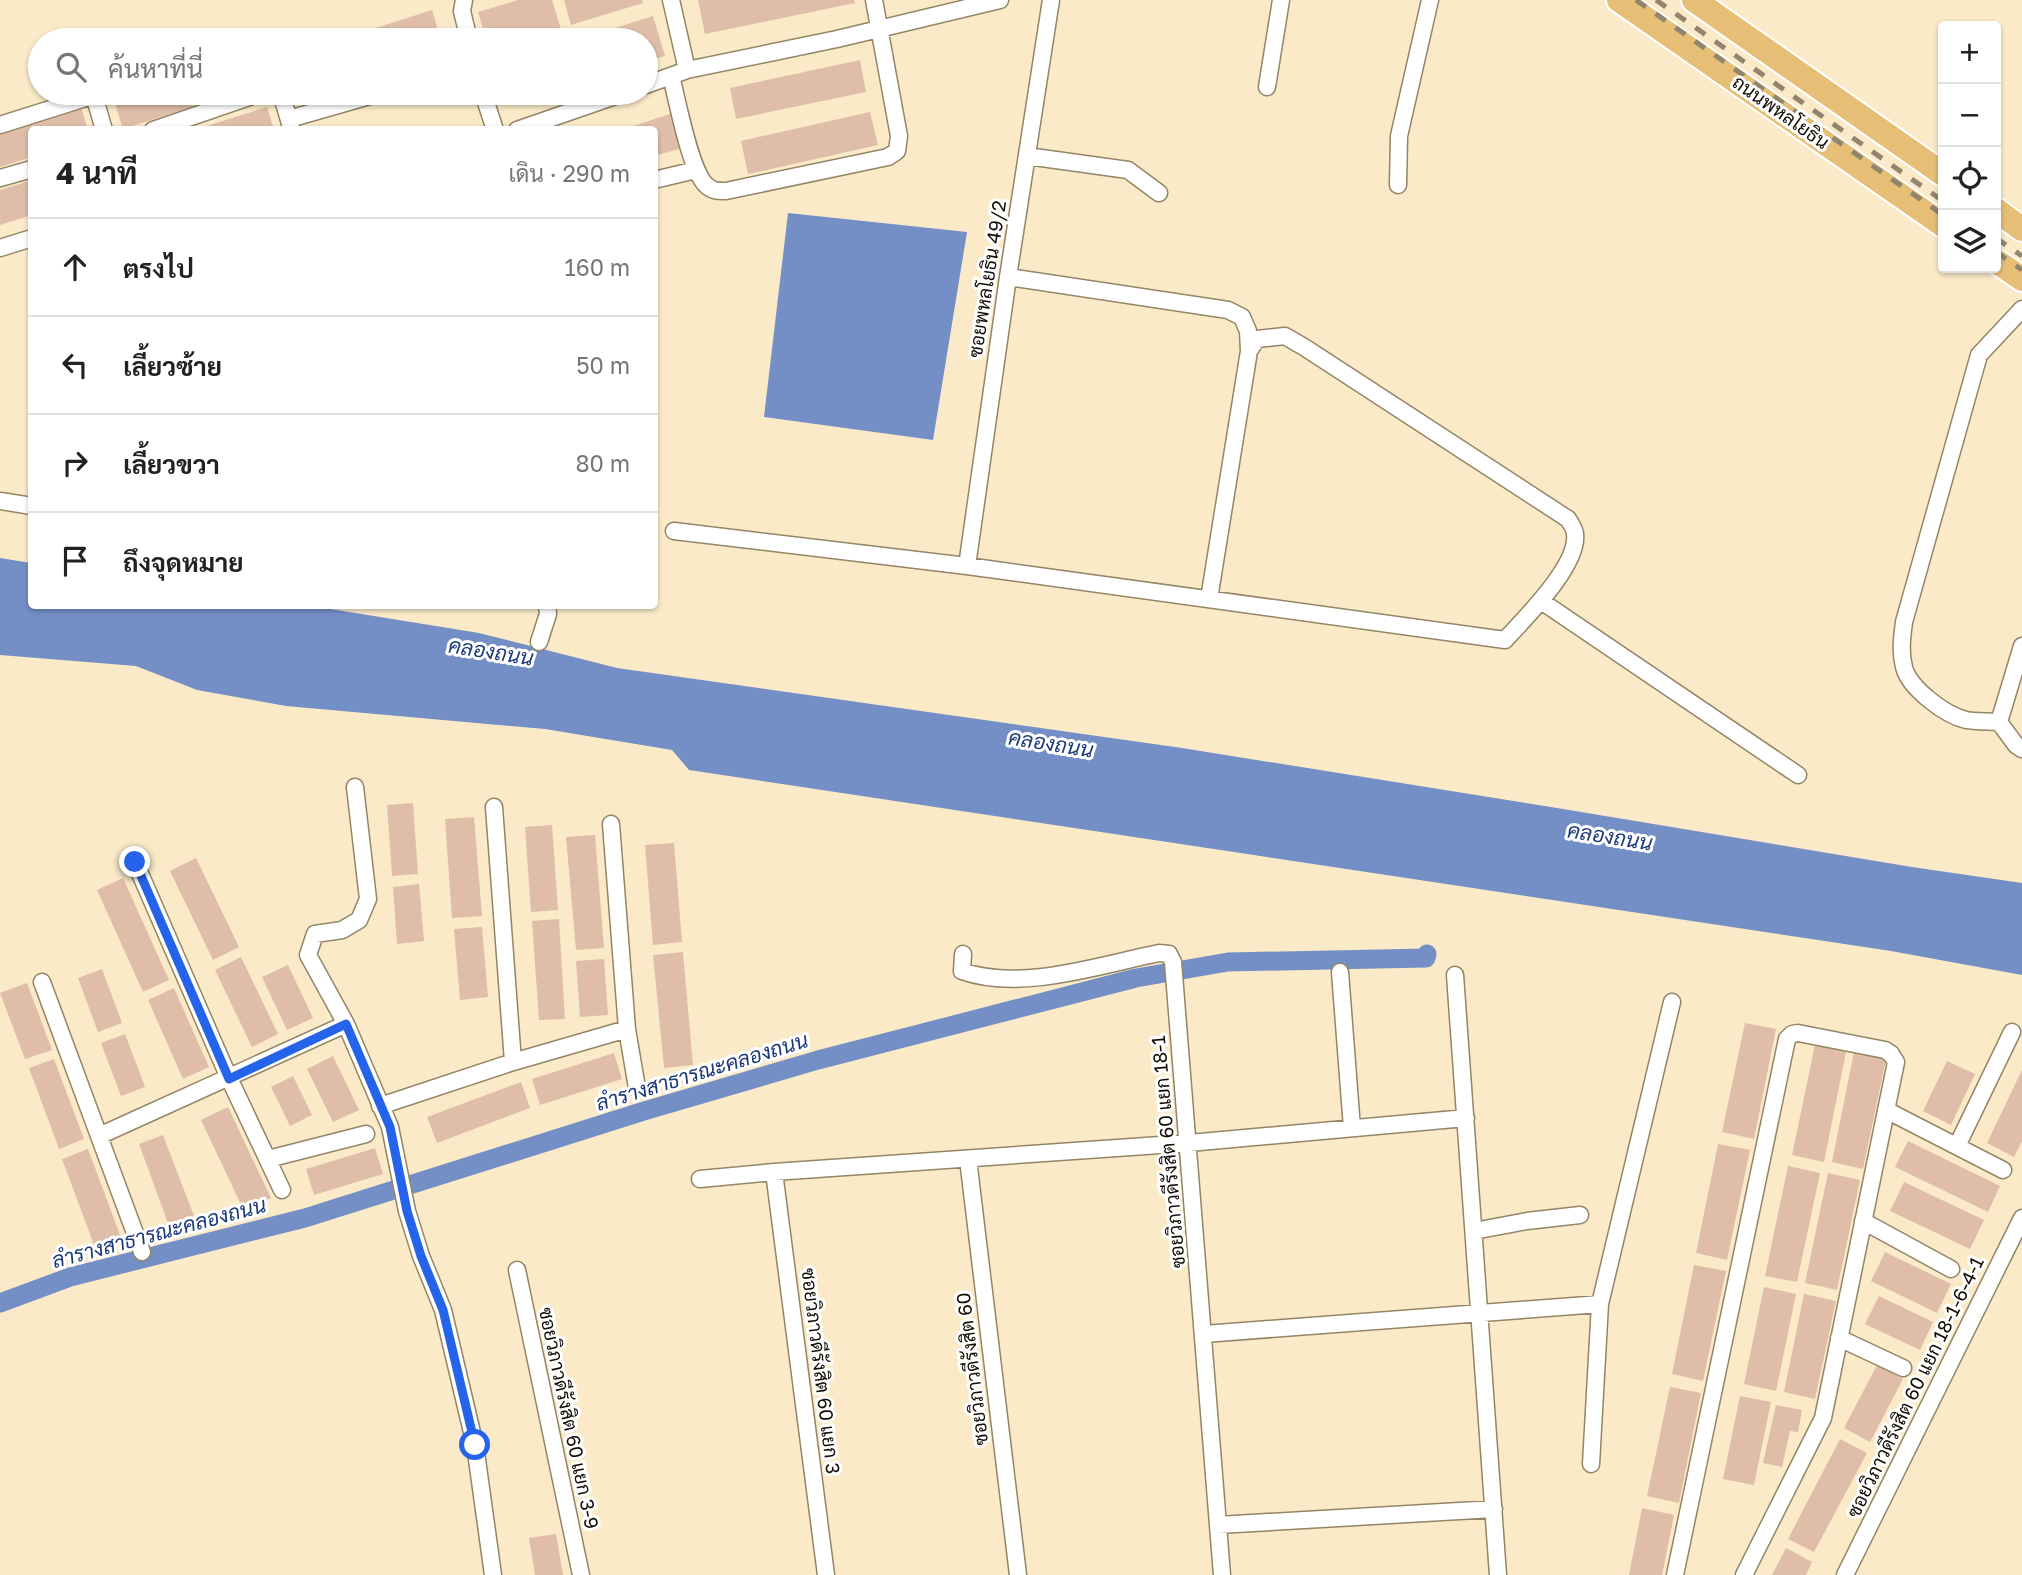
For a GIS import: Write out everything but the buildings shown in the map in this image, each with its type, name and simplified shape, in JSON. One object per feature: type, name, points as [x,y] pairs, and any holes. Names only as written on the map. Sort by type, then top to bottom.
[{"type":"main road","name":"ถนนพหลโยธิน","points":[[1619,0],[1938,222]]},
{"type":"main road","points":[[1695,0],[1938,170]]},
{"type":"main road","points":[[2001,214],[2022,229]]},
{"type":"main road","points":[[2001,264],[2022,279]]},
{"type":"street","points":[[464,0],[462,11],[466,28]]},
{"type":"street","points":[[671,0],[687,70]]},
{"type":"street","points":[[671,76],[696,170],[704,184],[714,191],[726,191],[888,157],[897,151],[899,136],[874,0]]},
{"type":"street","points":[[658,81],[687,70],[1000,0]]},
{"type":"street","name":"ซอยพหลโยธิน 49/2","points":[[967,565],[1007,276],[1051,0]]},
{"type":"street","points":[[1267,87],[1281,0]]},
{"type":"street","points":[[1398,185],[1399,136],[1430,0]]},
{"type":"street","points":[[0,125],[63,105]]},
{"type":"street","points":[[99,105],[103,126]]},
{"type":"street","points":[[165,126],[226,105]]},
{"type":"street","points":[[284,105],[290,125],[346,105]]},
{"type":"street","points":[[487,105],[494,126]]},
{"type":"street","points":[[529,126],[589,105]]},
{"type":"street","points":[[1027,156],[1128,170],[1159,193]]},
{"type":"street","points":[[0,178],[28,170]]},
{"type":"street","points":[[658,179],[696,170]]},
{"type":"street","points":[[0,248],[28,239]]},
{"type":"street","points":[[1007,276],[1228,310],[1242,317],[1248,331],[1249,351],[1209,598]]},
{"type":"street","points":[[1999,722],[1965,720],[1938,707],[1918,690],[1904,669],[1902,646],[1904,622],[1979,355],[2022,309]]},
{"type":"street","points":[[674,531],[967,565],[1505,640],[1541,601],[1574,554],[1576,533],[1568,519],[1284,336],[1257,339],[1249,351]]},
{"type":"street","points":[[0,501],[28,505]]},
{"type":"street","points":[[1541,601],[1798,775]]},
{"type":"street","points":[[538,642],[547,609]]},
{"type":"street","points":[[1999,722],[2022,646]]},
{"type":"street","points":[[1999,722],[2016,746],[2022,749]]},
{"type":"street","points":[[355,787],[368,899],[359,920],[342,930],[315,934],[308,955],[321,983],[346,1024],[390,1127],[407,1211],[421,1256],[443,1310],[475,1445],[494,1575]]},
{"type":"street","points":[[494,807],[513,1062]]},
{"type":"street","points":[[611,824],[627,1029],[637,1088]]},
{"type":"street","points":[[135,862],[229,1079],[282,1190]]},
{"type":"street","name":"ซอยวิภาวดีรังสิต 60 แยก 18-1","points":[[962,954],[962,971],[1010,980],[1040,977],[1159,953],[1169,954],[1173,962],[1222,1575]]},
{"type":"street","points":[[1340,972],[1352,1128]]},
{"type":"street","points":[[1455,975],[1498,1575]]},
{"type":"street","points":[[42,982],[142,1252]]},
{"type":"street","points":[[1591,1464],[1600,1304],[1672,1002]]},
{"type":"street","points":[[99,1136],[346,1024]]},
{"type":"street","points":[[380,1106],[513,1062],[627,1029]]},
{"type":"street","points":[[1957,1146],[2012,1032]]},
{"type":"street","points":[[1675,1575],[1787,1039],[1798,1033],[1885,1050],[1896,1062],[1823,1418],[1744,1575]]},
{"type":"street","points":[[1886,1110],[2003,1170]]},
{"type":"street","points":[[701,1180],[774,1172],[1189,1143],[1466,1118]]},
{"type":"street","points":[[268,1159],[366,1134]]},
{"type":"street","name":"ซอยวิภาวดีรังสิต 60","points":[[968,1159],[1018,1575]]},
{"type":"street","name":"ซอยวิภาวดีรังสิต 60 แยก 3","points":[[774,1172],[826,1575]]},
{"type":"street","points":[[1474,1231],[1580,1215]]},
{"type":"street","name":"ซอยวิภาวดีรังสิต 60 แยก 18-1-6-4-1","points":[[1845,1575],[2022,1218]]},
{"type":"street","points":[[1863,1221],[1951,1269]]},
{"type":"street","name":"ซอยวิภาวดีรังสิต 60 แยก 3-9","points":[[517,1270],[581,1575]]},
{"type":"street","points":[[1204,1334],[1600,1304]]},
{"type":"street","points":[[1839,1338],[1903,1368]]},
{"type":"street","points":[[1218,1525],[1493,1509]]},
{"type":"water","points":[[788,213],[967,232],[933,440],[764,417]]},
{"type":"water","name":"คลองถนน","points":[[0,558],[28,563],[28,609],[331,609],[479,633],[617,668],[1182,748],[2022,883],[2022,975],[1891,951],[689,770],[672,750],[545,729],[286,706],[197,690],[136,666],[0,655]]},
{"type":"waterway","name":"ลำรางสาธารณะคลองถนน","points":[[0,1303],[70,1277],[305,1218],[644,1111],[818,1060],[1136,978],[1228,962],[1426,958],[1427,954]]},
{"type":"railway","points":[[1636,0],[1938,211]]},
{"type":"railway","points":[[1656,0],[1938,197]]},
{"type":"railway","points":[[2001,241],[2022,256]]},
{"type":"railway","points":[[2001,255],[2022,270]]},
{"type":"route","points":[[135,862],[229,1079],[346,1024],[390,1127],[407,1211],[421,1256],[443,1310],[475,1445]]}]
